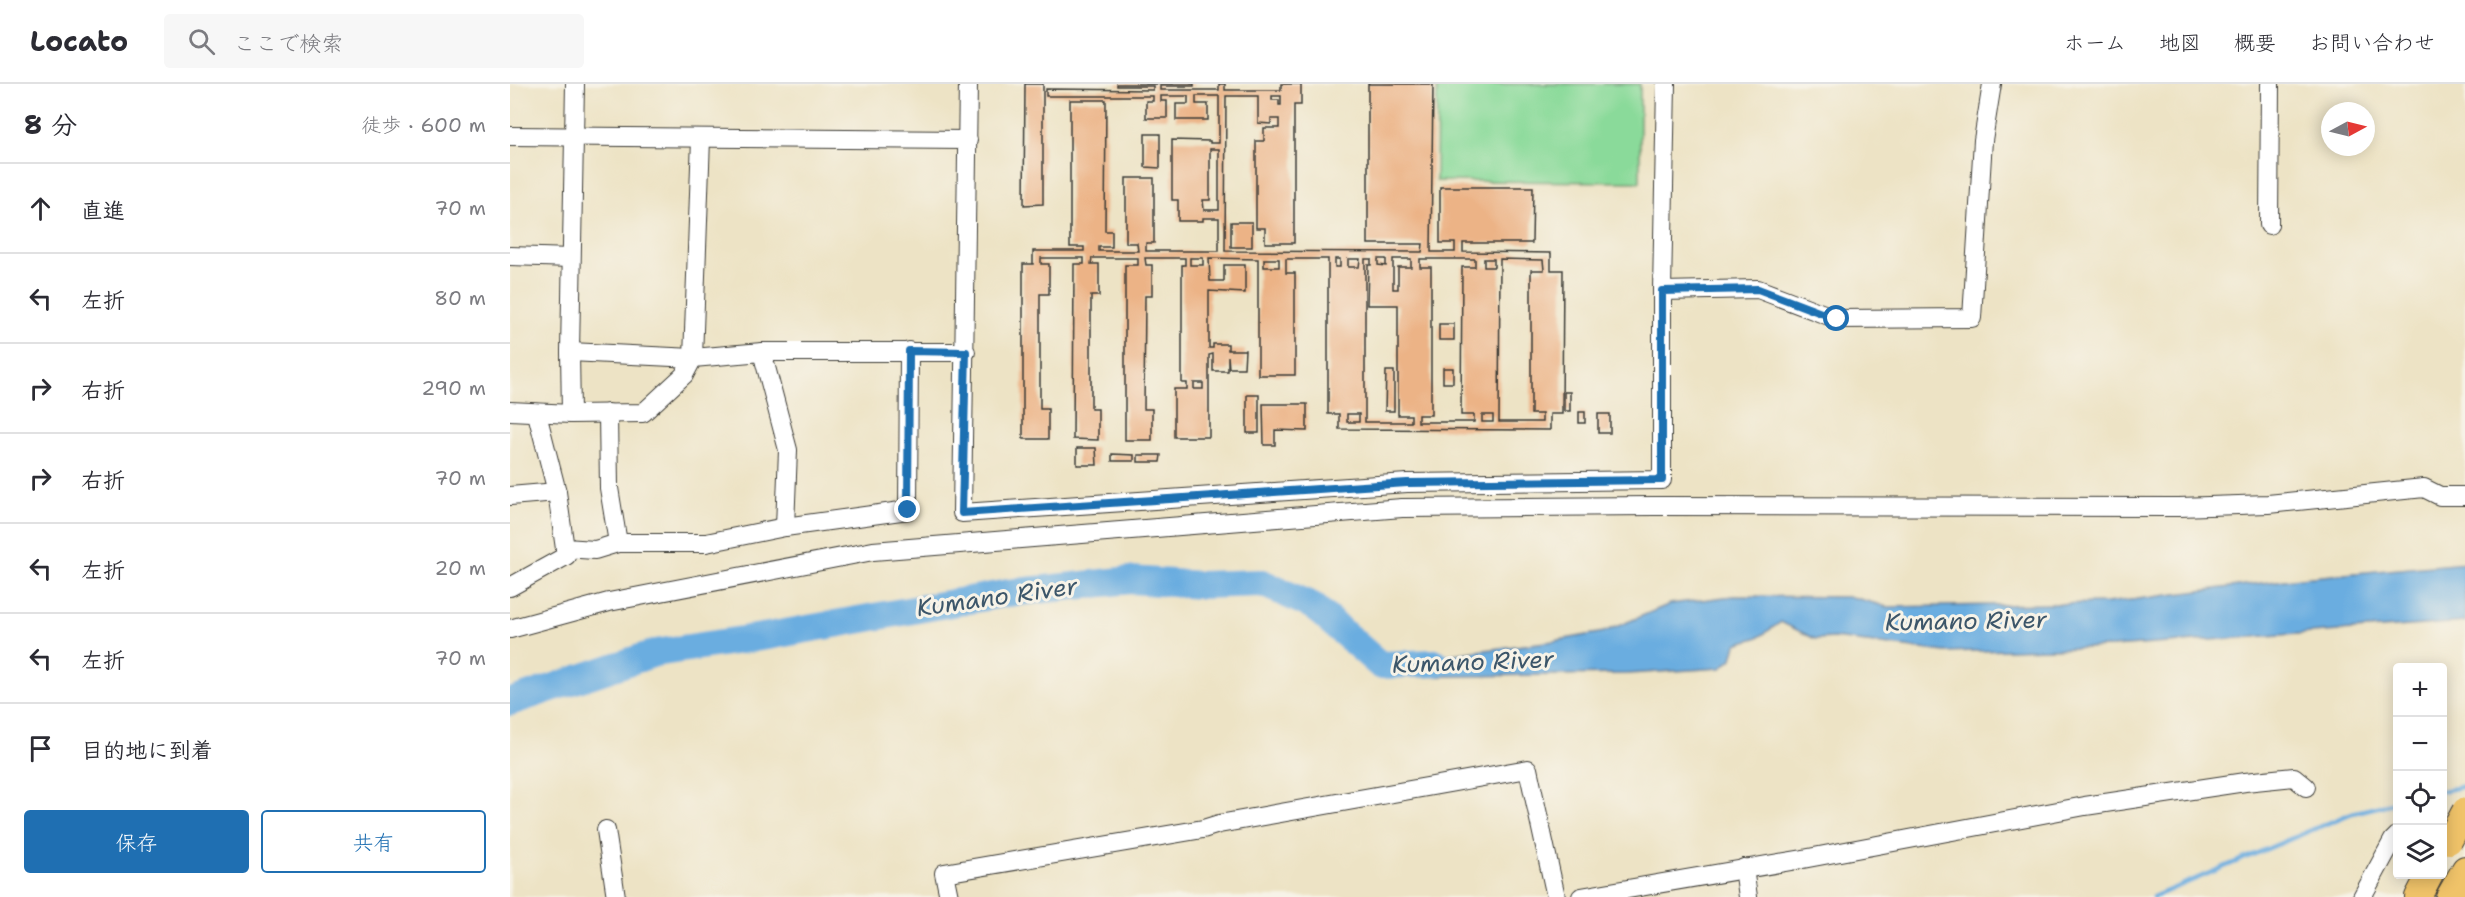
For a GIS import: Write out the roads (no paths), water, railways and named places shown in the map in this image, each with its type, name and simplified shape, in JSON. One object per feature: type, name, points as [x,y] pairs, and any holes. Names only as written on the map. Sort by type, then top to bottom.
[{"type":"highway","points":[[2447,836],[2465,811]]},
{"type":"highway","points":[[2449,897],[2465,868]]},
{"type":"highway","points":[[2418,897],[2427,879]]},
{"type":"street","points":[[572,414],[570,352],[575,84]]},
{"type":"street","points":[[968,84],[962,513],[1407,483],[1662,480],[1662,291],[1666,84]]},
{"type":"street","points":[[1662,291],[1758,289],[1837,319],[1972,318],[1983,140],[1992,84]]},
{"type":"street","points":[[2269,225],[2270,84]]},
{"type":"street","points":[[510,136],[968,140]]},
{"type":"street","points":[[510,411],[537,414],[643,413],[684,375],[693,358],[701,139]]},
{"type":"street","points":[[510,255],[572,258]]},
{"type":"street","points":[[565,548],[595,550],[618,543],[706,543],[785,527],[908,510],[909,351]]},
{"type":"street","points":[[570,352],[693,358],[762,352],[966,352]]},
{"type":"street","points":[[762,352],[788,450],[785,527]]},
{"type":"street","points":[[609,413],[609,488],[618,543]]},
{"type":"street","points":[[510,587],[566,556],[557,492],[537,414]]},
{"type":"street","points":[[510,629],[609,602],[873,551],[1402,508],[2180,507],[2268,504],[2465,483]]},
{"type":"street","points":[[2424,488],[2440,496],[2465,496]]},
{"type":"street","points":[[510,496],[557,492]]},
{"type":"street","points":[[949,897],[944,873],[1203,829],[1219,824],[1528,769],[1556,897]]},
{"type":"street","points":[[1581,897],[2085,806],[2294,777],[2306,787]]},
{"type":"street","points":[[2447,837],[2465,820]]},
{"type":"street","points":[[606,830],[616,897]]},
{"type":"street","points":[[2362,897],[2393,842]]},
{"type":"street","points":[[1744,868],[1748,897]]},
{"type":"water","points":[[2465,563],[2465,622],[2112,647],[1945,652],[1835,638],[1815,639],[1781,622],[1759,637],[1736,644],[1732,659],[1721,668],[1628,674],[1390,677],[1400,661],[1554,641],[1604,632],[1670,604],[1733,596],[1852,597],[1888,607],[2107,603],[2300,578]]},
{"type":"waterway","name":"Kumano River","points":[[510,702],[655,653],[768,636],[1008,593],[1131,580],[1200,585],[1262,583],[1313,606],[1380,665],[1436,663]]},
{"type":"waterway","points":[[2447,790],[2465,786]]},
{"type":"waterway","points":[[2153,897],[2352,813],[2393,803]]}]
